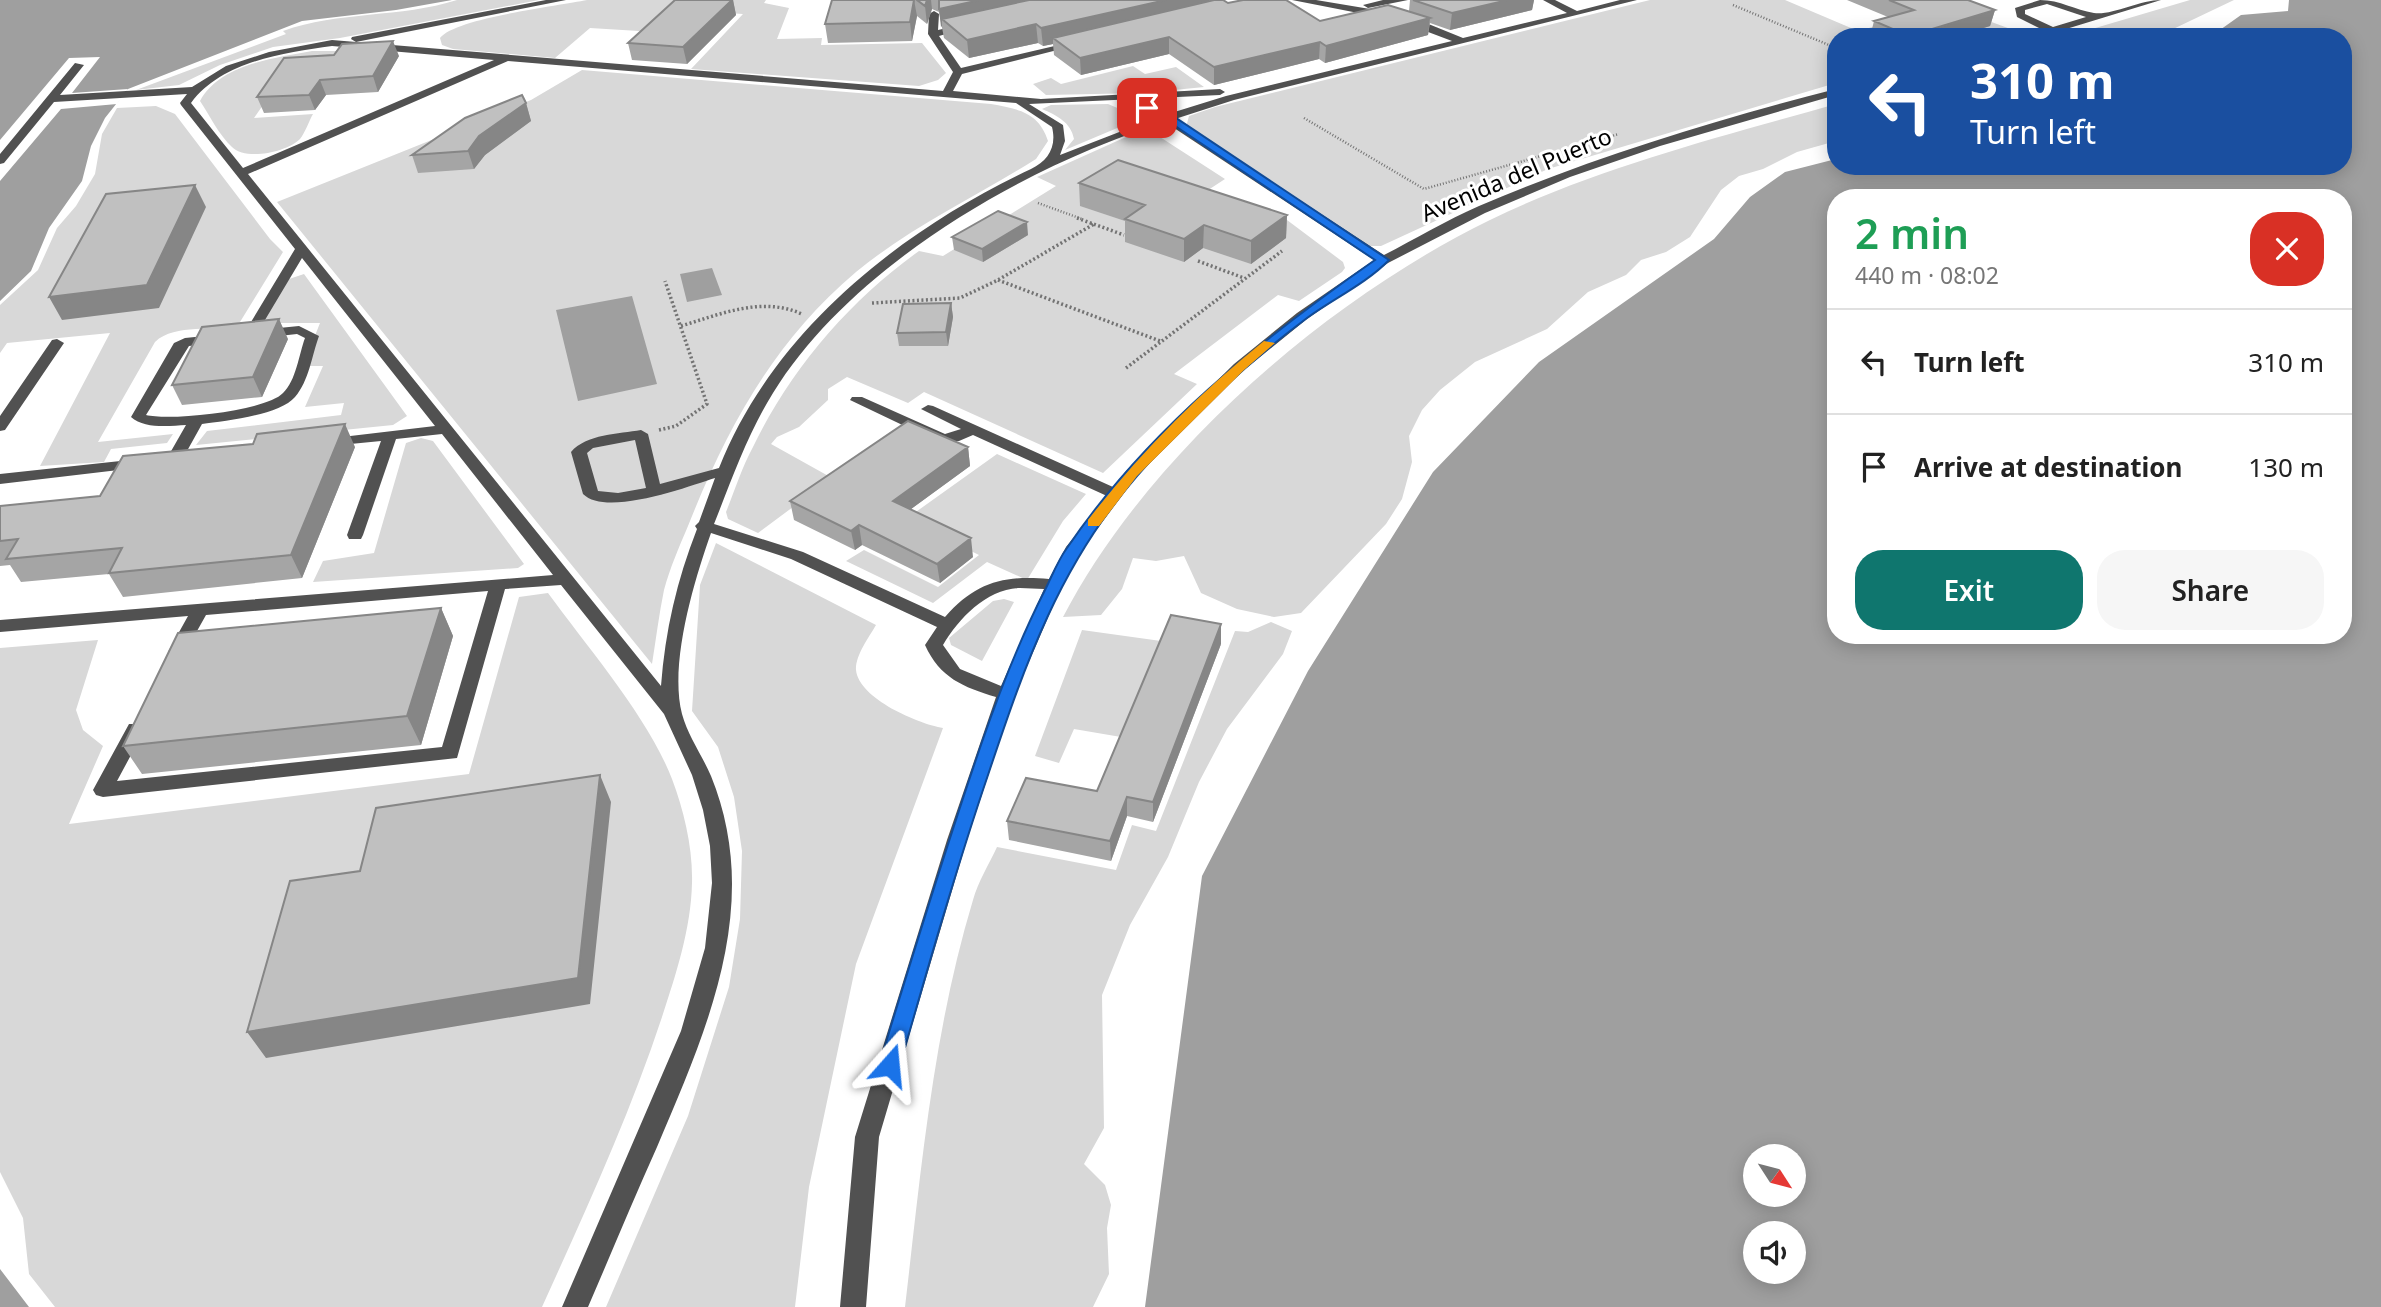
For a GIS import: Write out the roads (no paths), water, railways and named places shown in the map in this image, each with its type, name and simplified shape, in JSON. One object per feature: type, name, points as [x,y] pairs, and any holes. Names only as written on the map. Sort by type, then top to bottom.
[{"type":"street","points":[[53,99],[192,90],[211,78],[255,59],[561,0]]},
{"type":"street","points":[[1297,0],[1420,22],[1463,42]]},
{"type":"street","points":[[1350,8],[1403,0]]},
{"type":"street","points":[[1548,0],[1576,14]]},
{"type":"street","points":[[575,1307],[694,1029],[714,955],[720,920],[723,886],[720,849],[708,793],[677,733],[672,712],[670,692],[676,614],[703,526],[725,471],[745,430],[776,380],[814,331],[854,290],[905,249],[974,202],[1049,164],[1166,116],[1632,0]]},
{"type":"street","points":[[2059,28],[2156,0]]},
{"type":"street","points":[[2048,28],[2020,15],[2020,8],[2039,2],[2057,2],[2096,17]]},
{"type":"street","points":[[934,14],[933,34],[958,72]]},
{"type":"street","points":[[432,52],[424,47],[426,37],[440,27],[466,18]]},
{"type":"street","points":[[933,34],[972,26]]},
{"type":"street","points":[[947,93],[958,72],[1093,40]]},
{"type":"street","points":[[331,43],[1014,100],[1128,99],[1266,89]]},
{"type":"street","points":[[240,173],[507,58]]},
{"type":"street","points":[[0,161],[79,65]]},
{"type":"street","points":[[192,90],[186,103],[240,173],[672,712]]},
{"type":"street","name":"Avenida del Puerto","points":[[853,1307],[867,1137],[957,840],[1006,694],[1054,585],[1072,551],[1132,473],[1239,367],[1302,316],[1383,260],[1481,210],[1566,175],[1656,144],[1827,95]]},
{"type":"street","points":[[1128,99],[1166,116],[1383,260]]},
{"type":"street","points":[[1014,100],[1057,125],[1061,135],[1059,148],[1049,164]]},
{"type":"street","points":[[250,334],[300,248]]},
{"type":"street","points":[[299,330],[312,335],[289,397],[259,411],[153,423],[138,417],[179,346],[193,340],[250,334],[299,330]]},
{"type":"street","points":[[0,428],[57,343]]},
{"type":"street","points":[[857,400],[943,439],[959,437],[972,429]]},
{"type":"street","points":[[928,409],[1116,494]]},
{"type":"street","points":[[0,479],[181,459],[197,419]]},
{"type":"street","points":[[309,444],[445,429]]},
{"type":"street","points":[[654,489],[641,434],[588,445],[579,452],[591,494],[598,499],[609,500],[654,489],[725,471]]},
{"type":"street","points":[[355,535],[390,435]]},
{"type":"street","points":[[703,526],[745,535],[786,549],[946,624]]},
{"type":"street","points":[[0,626],[565,579]]},
{"type":"street","points":[[1006,694],[960,677],[941,665],[934,645],[946,624],[993,588],[1025,582],[1054,585]]},
{"type":"street","points":[[142,718],[103,790],[450,753],[498,584]]},
{"type":"street","points":[[168,669],[201,609]]}]
